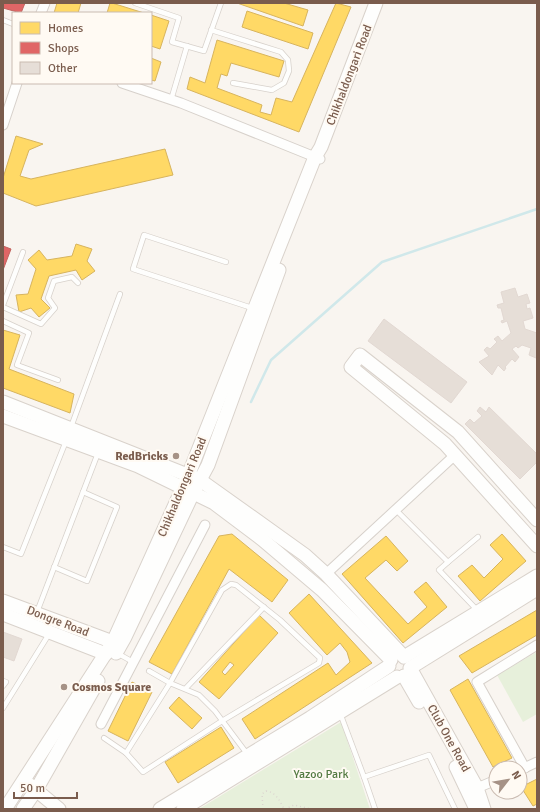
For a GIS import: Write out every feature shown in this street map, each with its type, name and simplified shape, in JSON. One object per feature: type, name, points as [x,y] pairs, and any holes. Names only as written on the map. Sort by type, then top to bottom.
[{"type":"street","name":"Chikhaldongari Road","points":[[29,807],[36,790],[111,650],[194,478],[254,309],[319,154],[376,3]]},
{"type":"street","points":[[3,125],[17,84]]},
{"type":"street","points":[[125,84],[319,154]]},
{"type":"street","name":"Chikhaldongari Road","points":[[194,478],[208,465],[282,262],[318,170],[319,154]]},
{"type":"street","points":[[537,520],[458,432],[360,355],[351,367],[445,444],[537,546]]},
{"type":"street","points":[[3,402],[69,434],[99,452],[138,466],[214,503],[263,540],[322,590],[399,667]]},
{"type":"street","points":[[3,416],[69,434],[194,478],[305,555],[326,574],[399,667]]},
{"type":"street","points":[[326,574],[455,455]]},
{"type":"street","points":[[101,724],[205,525]]},
{"type":"street","points":[[160,809],[340,712],[399,667],[478,612],[537,576]]},
{"type":"street","points":[[183,809],[251,760],[356,689],[399,667],[537,589]]},
{"type":"street","name":"Dongre Road","points":[[3,601],[37,613],[111,650]]},
{"type":"street","name":"Dongre Road","points":[[3,614],[50,632],[111,650]]},
{"type":"street","points":[[518,760],[477,682],[537,645]]},
{"type":"street","name":"Chikhaldongari Road","points":[[5,809],[111,650]]},
{"type":"street","name":"Club One Road","points":[[399,667],[477,788],[484,809]]},
{"type":"street","name":"Club One Road","points":[[399,667],[443,741],[476,809]]},
{"type":"street","points":[[528,766],[537,762]]},
{"type":"street","points":[[24,781],[59,809]]},
{"type":"street","points":[[477,788],[488,783]]},
{"type":"street","points":[[15,795],[29,807]]},
{"type":"lane","points":[[134,3],[179,18],[172,42],[204,51],[221,3]]},
{"type":"lane","points":[[211,30],[281,52],[288,60],[289,71],[284,83],[272,90],[233,83]]},
{"type":"lane","points":[[172,100],[188,46]]},
{"type":"lane","points":[[226,262],[144,235],[133,268],[254,309]]},
{"type":"lane","points":[[23,252],[3,306],[41,324],[55,308],[48,298],[54,281],[72,277],[78,283]]},
{"type":"lane","points":[[3,547],[21,554],[69,434],[120,294]]},
{"type":"lane","points":[[3,321],[29,333],[17,365],[58,380]]},
{"type":"lane","points":[[37,613],[99,452]]},
{"type":"lane","points":[[54,567],[87,581],[117,507],[83,492]]},
{"type":"lane","points":[[395,509],[448,562]]},
{"type":"lane","points":[[478,536],[439,570],[478,612]]},
{"type":"lane","points":[[104,738],[126,753],[143,772],[222,721],[319,663],[320,658],[264,607],[236,585],[231,584],[226,586],[170,683],[126,753]]},
{"type":"lane","points":[[186,688],[264,607]]},
{"type":"lane","points":[[3,708],[50,632]]},
{"type":"lane","points":[[111,650],[133,662]]},
{"type":"lane","points":[[149,671],[170,683],[186,688],[199,695],[222,721],[251,760]]},
{"type":"lane","points":[[3,681],[6,682],[3,686]]},
{"type":"lane","points":[[340,712],[375,809]]},
{"type":"lane","points":[[364,777],[429,755],[455,809]]},
{"type":"path","points":[[264,809],[262,794],[266,791],[271,791],[279,798],[285,809],[294,805],[311,809]]},
{"type":"green space","points":[[537,652],[537,714],[523,722],[497,675]]},
{"type":"green space","name":"Yazoo Park","points":[[341,722],[370,809],[199,809]]},
{"type":"building: Homes","points":[[57,3],[81,3],[78,12],[54,12]]},
{"type":"building: Homes","points":[[110,3],[112,3],[141,12],[107,12]]},
{"type":"building: Homes","points":[[237,3],[284,3],[308,10],[303,26]]},
{"type":"building: Homes","points":[[336,3],[351,7],[299,132],[187,89],[190,77],[205,83],[217,40],[284,61],[279,77],[231,63],[227,76],[221,74],[217,88],[262,105],[260,112],[271,115],[276,98],[292,102]]},
{"type":"building: Homes","points":[[247,11],[313,33],[308,49],[242,27]]},
{"type":"building: Homes","points":[[152,15],[169,21],[160,49],[152,46]]},
{"type":"building: Homes","points":[[152,58],[161,62],[155,81],[152,80]]},
{"type":"building: Homes","points":[[16,136],[43,144],[29,150],[20,176],[31,179],[165,149],[173,175],[36,206],[3,193],[3,178]]},
{"type":"building: Homes","points":[[76,244],[92,249],[87,261],[95,271],[82,280],[76,270],[49,276],[41,299],[50,308],[39,317],[31,308],[19,312],[16,295],[28,294],[36,269],[28,260],[39,250],[47,260],[72,256]]},
{"type":"building: Homes","points":[[3,330],[20,335],[9,369],[74,394],[70,413],[3,388]]},
{"type":"building: Homes","points":[[232,534],[288,580],[272,602],[229,569],[172,674],[149,662],[219,536]]},
{"type":"building: Homes","points":[[502,534],[526,561],[480,601],[458,576],[472,565],[484,578],[503,559],[490,545]]},
{"type":"building: Homes","points":[[386,536],[408,561],[397,571],[386,560],[365,578],[408,624],[427,607],[414,592],[426,582],[447,607],[403,643],[342,574]]},
{"type":"building: Homes","points":[[309,594],[372,663],[255,739],[242,719],[328,663],[336,675],[350,662],[347,652],[340,643],[327,655],[289,613]]},
{"type":"building: Homes","points":[[537,610],[537,635],[472,673],[459,656]]},
{"type":"building: Homes","points":[[259,615],[278,633],[219,699],[199,682]],"holes":[[[230,662],[234,665],[225,675],[222,672]]]},
{"type":"building: Homes","points":[[468,679],[512,758],[508,760],[489,760],[450,690]]},
{"type":"building: Homes","points":[[132,682],[152,692],[128,741],[108,731]]},
{"type":"building: Homes","points":[[179,697],[202,718],[192,729],[169,708]]},
{"type":"building: Homes","points":[[221,727],[234,748],[178,783],[165,762]]},
{"type":"building: Homes","points":[[537,779],[537,804],[533,806],[528,798],[528,784]]},
{"type":"building: Shops","points":[[3,3],[25,3],[21,12],[3,8]]},
{"type":"building: Shops","points":[[3,246],[11,249],[3,270]]},
{"type":"building: Other","points":[[515,288],[518,297],[527,294],[530,303],[526,304],[527,309],[530,308],[533,318],[523,321],[525,329],[537,333],[537,355],[536,358],[529,355],[531,348],[522,345],[518,348],[516,346],[512,349],[519,357],[515,362],[512,359],[505,367],[506,368],[504,371],[498,365],[492,375],[479,362],[489,356],[484,350],[487,347],[490,349],[497,342],[494,339],[498,336],[502,341],[511,333],[507,321],[502,323],[501,321],[504,320],[501,308],[498,308],[497,305],[504,303],[501,292]]},
{"type":"building: Other","points":[[384,319],[467,382],[451,403],[368,341]]},
{"type":"building: Other","points":[[480,407],[486,412],[489,407],[537,454],[537,462],[520,479],[465,424],[470,419],[474,423],[482,416],[477,411]]},
{"type":"building: Other","points":[[3,632],[22,639],[14,661],[3,657]]},
{"type":"waterway","points":[[251,402],[271,360],[382,262],[537,209]]},
{"type":"place","name":"RedBricks","points":[[176,456]]},
{"type":"place","name":"Cosmos Square","points":[[64,687]]}]
